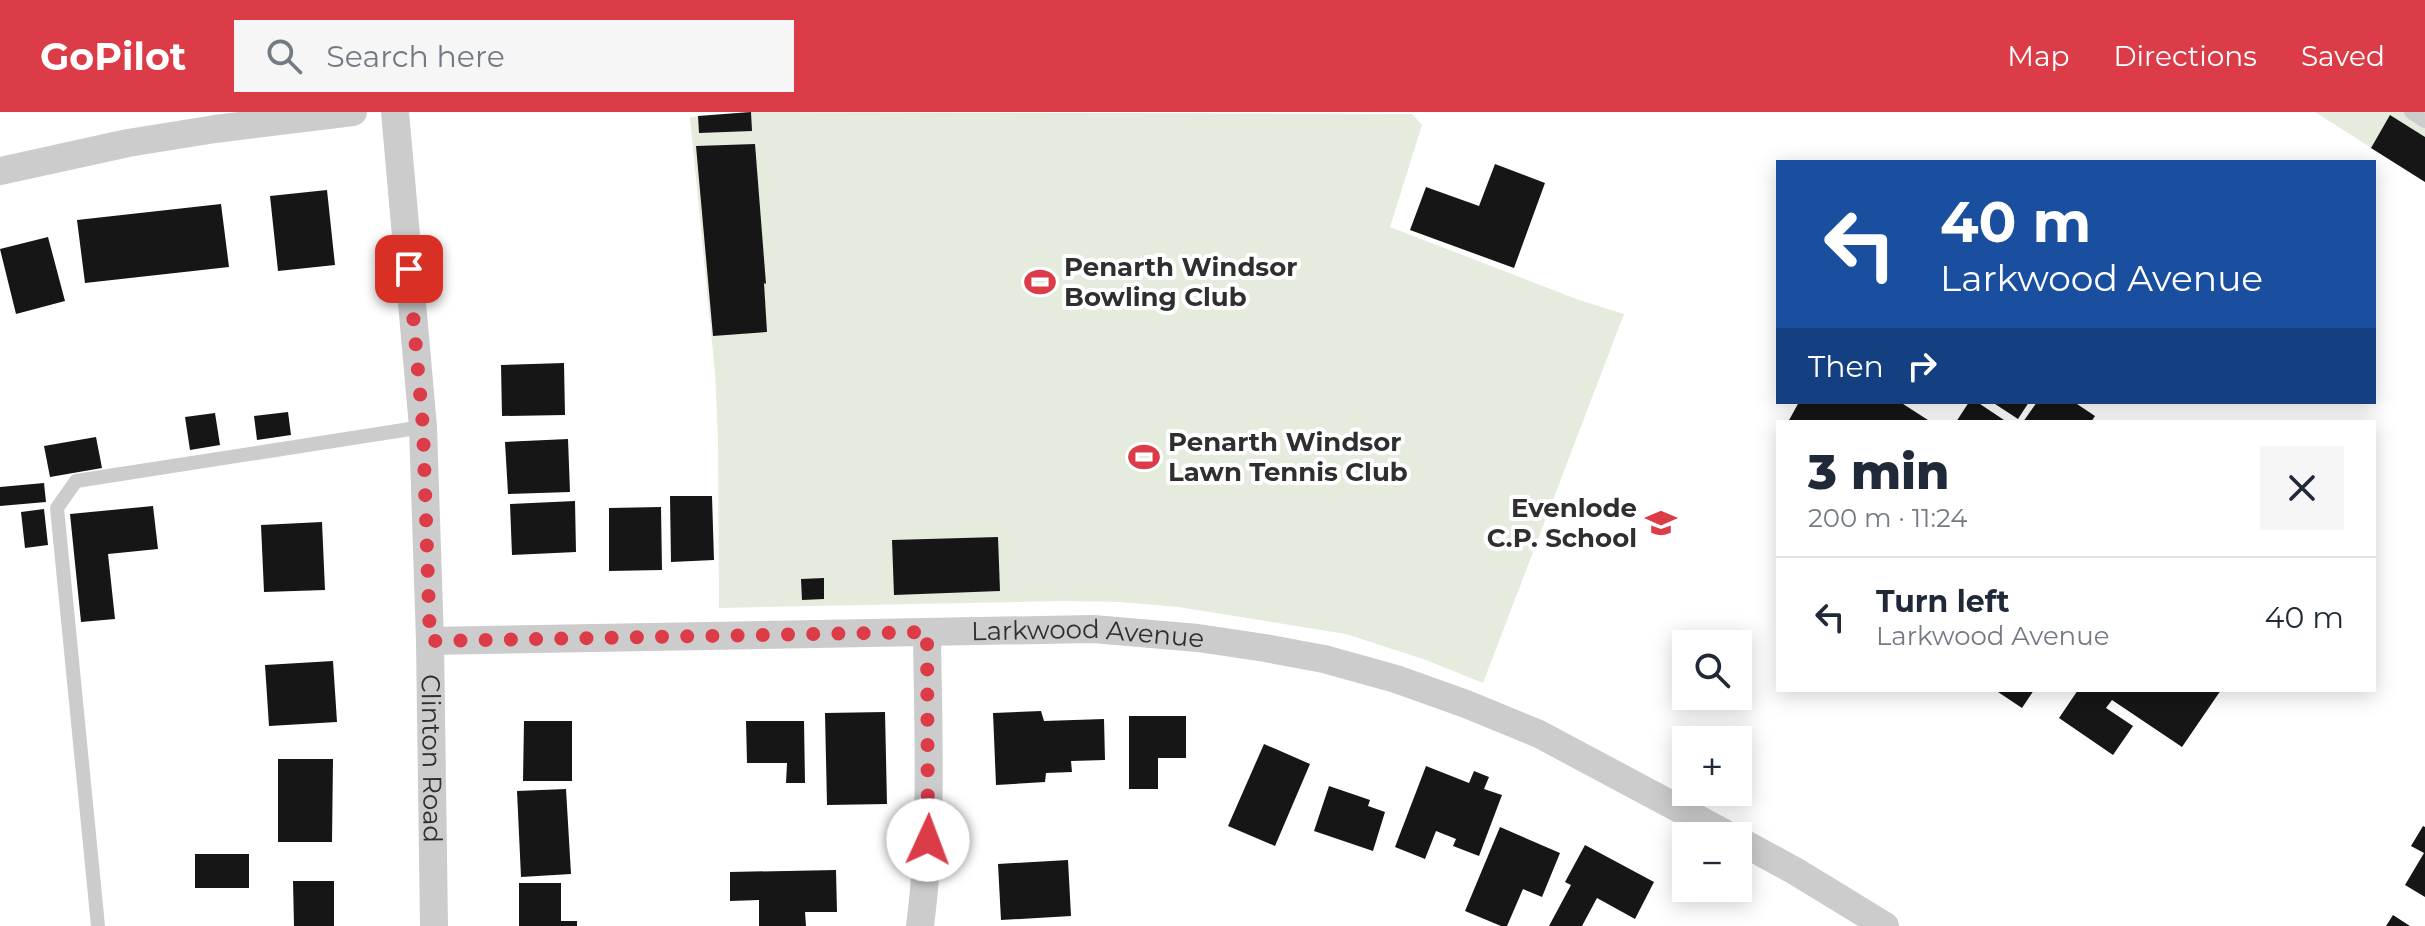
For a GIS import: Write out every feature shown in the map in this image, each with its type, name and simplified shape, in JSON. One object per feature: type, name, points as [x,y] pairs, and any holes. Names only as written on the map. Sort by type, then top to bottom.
[{"type":"street","points":[[0,171],[128,143],[353,112]]},
{"type":"street","name":"Clinton Road","points":[[395,112],[423,427],[434,926]]},
{"type":"street","name":"Larkwood Avenue","points":[[430,641],[1093,629],[1198,638],[1324,659],[1396,679],[1466,704],[1539,734],[1704,822]]},
{"type":"street","points":[[920,926],[929,818],[927,632]]},
{"type":"street","points":[[1752,848],[1885,926]]},
{"type":"lane","points":[[2411,112],[2425,121]]},
{"type":"lane","points":[[98,926],[57,508],[76,481],[423,427]]},
{"type":"shaded area","points":[[750,112],[1412,114],[1422,125],[1390,227],[1579,300],[1624,314],[1483,683],[1426,660],[1346,634],[1178,607],[1061,601],[719,608],[715,373],[690,117]]},
{"type":"shaded area","points":[[2315,112],[2425,112],[2425,182]]},
{"type":"building","points":[[751,112],[752,131],[699,133],[698,116]]},
{"type":"building","points":[[2390,115],[2425,137],[2425,182],[2371,148]]},
{"type":"building","points":[[755,144],[767,332],[713,336],[696,146]]},
{"type":"building","points":[[1495,164],[1545,183],[1514,268],[1410,230],[1426,187],[1479,206]]},
{"type":"building","points":[[327,190],[335,265],[278,271],[270,196]]},
{"type":"building","points":[[221,204],[229,267],[85,283],[77,220]]},
{"type":"building","points":[[48,237],[65,301],[16,314],[0,249]]},
{"type":"building","points":[[564,363],[565,415],[502,416],[501,365]]},
{"type":"building","points":[[1798,404],[1903,404],[1928,420],[1789,420]]},
{"type":"building","points":[[1968,404],[1980,404],[2004,420],[1957,420]]},
{"type":"building","points":[[1995,404],[2028,404],[2018,419]]},
{"type":"building","points":[[2036,404],[2077,404],[2095,416],[2092,420],[2024,420]]},
{"type":"building","points":[[288,412],[291,435],[257,440],[254,416]]},
{"type":"building","points":[[215,413],[220,445],[190,450],[185,417]]},
{"type":"building","points":[[96,437],[102,468],[50,477],[44,446]]},
{"type":"building","points":[[568,439],[570,492],[508,494],[505,442]]},
{"type":"building","points":[[44,483],[46,502],[0,506],[0,487]]},
{"type":"building","points":[[670,496],[712,496],[714,560],[671,562]]},
{"type":"building","points":[[575,501],[576,552],[512,555],[510,504]]},
{"type":"building","points":[[153,506],[158,549],[108,554],[115,619],[81,622],[70,514]]},
{"type":"building","points":[[661,507],[662,570],[609,571],[609,508]]},
{"type":"building","points":[[44,509],[48,545],[25,548],[21,512]]},
{"type":"building","points":[[322,522],[325,590],[264,592],[261,525]]},
{"type":"building","points":[[998,537],[1000,591],[894,595],[892,540]]},
{"type":"building","points":[[824,578],[824,599],[802,600],[801,579]]},
{"type":"building","points":[[333,661],[337,722],[269,726],[265,665]]},
{"type":"building","points":[[1998,692],[2033,692],[2022,708]]},
{"type":"building","points":[[2077,692],[2220,692],[2182,747],[2112,700],[2106,708],[2133,726],[2113,755],[2059,718]]},
{"type":"building","points":[[1041,711],[1044,721],[1104,719],[1105,760],[1071,761],[1072,772],[1046,773],[1045,782],[996,785],[993,713]]},
{"type":"building","points":[[885,712],[887,804],[827,805],[825,713]]},
{"type":"building","points":[[1129,716],[1186,716],[1186,758],[1158,758],[1158,789],[1129,789]]},
{"type":"building","points":[[524,721],[572,721],[572,781],[523,781]]},
{"type":"building","points":[[746,721],[804,721],[805,783],[786,783],[787,763],[747,763]]},
{"type":"building","points":[[1264,744],[1310,764],[1275,846],[1228,826]]},
{"type":"building","points":[[278,759],[333,759],[332,842],[278,842]]},
{"type":"building","points":[[1426,766],[1469,783],[1474,771],[1489,777],[1484,789],[1502,795],[1479,856],[1453,846],[1456,839],[1436,831],[1425,859],[1395,847]]},
{"type":"building","points":[[1329,786],[1370,800],[1368,806],[1385,812],[1373,851],[1314,831]]},
{"type":"building","points":[[566,789],[571,874],[521,877],[517,791]]},
{"type":"building","points":[[1500,827],[1560,853],[1542,897],[1523,889],[1507,926],[1465,911]]},
{"type":"building","points":[[2425,827],[2425,897],[2405,885],[2424,853],[2411,846]]},
{"type":"building","points":[[1585,845],[1654,882],[1635,919],[1597,898],[1582,926],[1549,926],[1571,885],[1565,882]]},
{"type":"building","points":[[195,854],[249,854],[249,888],[195,888]]},
{"type":"building","points":[[1068,860],[1071,916],[1001,920],[998,864]]},
{"type":"building","points":[[836,870],[837,912],[805,912],[806,926],[759,926],[759,900],[730,901],[730,872]]},
{"type":"building","points":[[293,881],[334,881],[334,926],[294,926]]},
{"type":"building","points":[[519,883],[561,883],[561,921],[577,921],[577,926],[519,926]]},
{"type":"building","points":[[2393,915],[2410,926],[2386,926]]},
{"type":"place","name":"Penarth Windsor Bowling Club","points":[[1040,282]]},
{"type":"place","name":"Penarth Windsor Lawn Tennis Club","points":[[1144,457]]},
{"type":"place","name":"Evenlode C.P. School","points":[[1661,523]]},
{"type":"route","points":[[409,269],[423,427],[430,641],[927,632],[928,840]]}]
